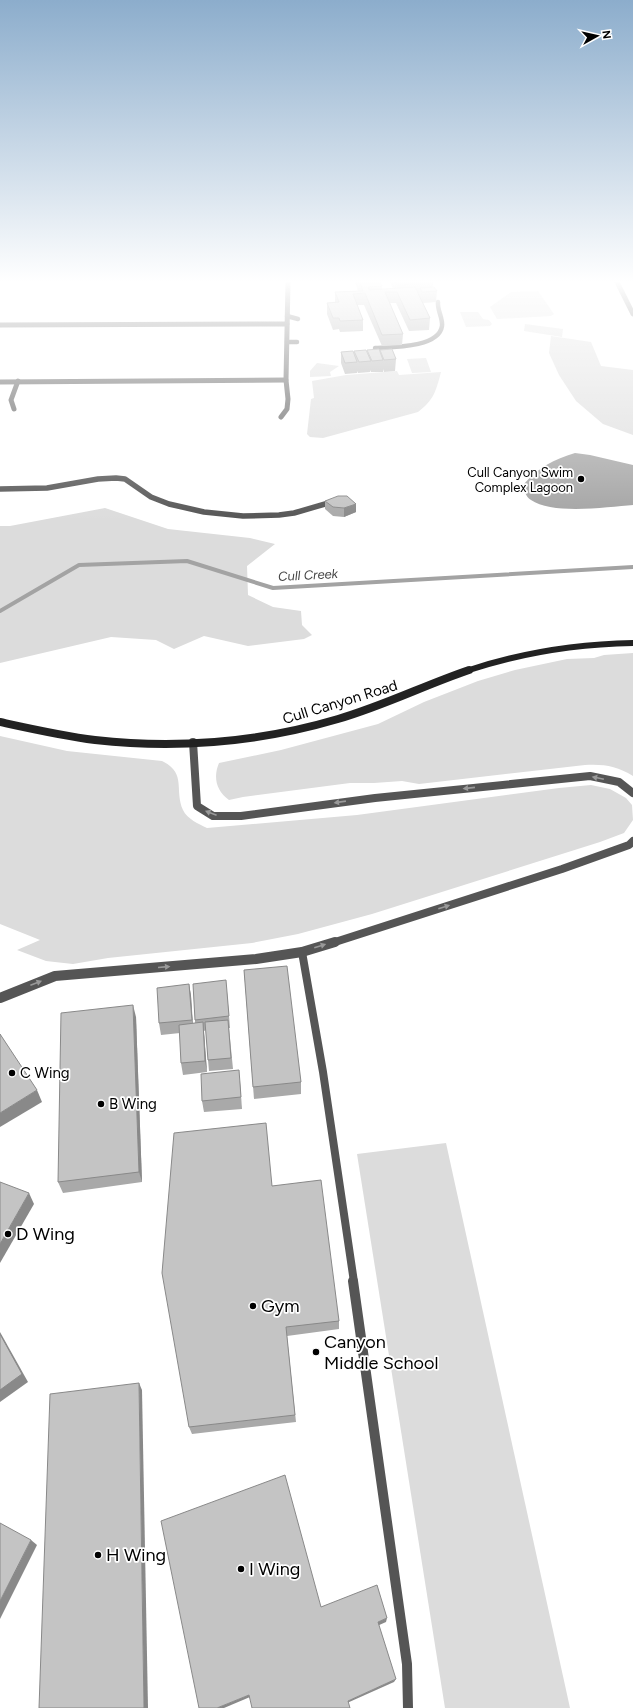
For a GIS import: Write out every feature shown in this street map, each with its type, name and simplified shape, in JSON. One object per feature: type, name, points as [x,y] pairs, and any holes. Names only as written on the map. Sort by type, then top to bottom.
[{"type":"street","points":[[281,417],[287,409],[288,399],[286,380],[286,362]]},
{"type":"street","points":[[0,382],[286,380]]},
{"type":"street","points":[[14,409],[11,400],[18,382]]},
{"type":"street","name":"Cull Canyon Road","points":[[0,722],[55,734],[98,740],[159,743],[192,742],[277,734],[310,727],[366,711],[464,672],[524,655],[582,645],[633,643]]},
{"type":"street","points":[[192,742],[197,806],[213,816],[241,816],[375,798],[590,776],[619,782],[633,793]]},
{"type":"street","points":[[0,998],[55,976],[256,959],[302,952],[562,869],[629,845],[633,841]]},
{"type":"lane","points":[[0,489],[52,487],[98,479],[119,478],[125,479],[155,499],[171,504],[211,512],[251,516],[294,514],[332,502]]},
{"type":"lane","points":[[302,952],[323,1072],[380,1465],[407,1664],[408,1708]]},
{"type":"shaded area","points":[[408,362],[427,362],[431,372],[412,373]]},
{"type":"shaded area","points":[[553,362],[599,362],[601,366],[633,370],[633,435],[603,424],[576,401],[559,375]]},
{"type":"shaded area","points":[[317,363],[339,366],[330,372],[331,376],[310,377],[310,371]]},
{"type":"shaded area","points":[[397,371],[399,375],[441,372],[434,395],[418,412],[323,438],[310,437],[307,434],[311,399],[314,398],[312,381],[346,375]]},
{"type":"shaded area","name":"Cull Canyon Swim Complex Lagoon","points":[[575,453],[633,465],[633,505],[566,509],[540,505],[527,497],[524,484],[529,478],[547,465],[560,458]]},
{"type":"shaded area","points":[[105,508],[168,529],[250,538],[275,544],[247,566],[248,595],[273,607],[301,611],[302,625],[312,635],[304,639],[248,646],[204,636],[174,649],[156,640],[111,637],[0,663],[0,526],[10,526]]},
{"type":"shaded area","points":[[633,653],[633,776],[610,766],[585,765],[419,784],[402,781],[350,783],[229,800],[221,792],[217,783],[216,773],[219,763],[281,750],[378,724],[424,702],[478,681],[515,670],[567,659],[594,658],[604,655]]},
{"type":"shaded area","points":[[0,736],[67,751],[162,761],[175,771],[178,782],[179,796],[183,810],[187,816],[207,828],[357,815],[591,785],[610,789],[626,798],[632,805],[633,820],[624,833],[600,842],[372,914],[298,934],[252,943],[108,958],[73,964],[46,961],[17,950],[40,940],[0,924]]},
{"type":"shaded area","points":[[446,1143],[570,1708],[445,1708],[357,1154]]},
{"type":"building","points":[[338,496],[347,496],[356,504],[344,508],[333,507],[325,501]]},
{"type":"building","points":[[287,966],[301,1082],[253,1087],[244,970]]},
{"type":"building","points":[[226,980],[229,1016],[195,1020],[193,984]]},
{"type":"building","points":[[189,984],[192,1020],[159,1023],[157,988]]},
{"type":"building","name":"B Wing","points":[[133,1005],[139,1172],[58,1182],[61,1013]]},
{"type":"building","points":[[228,1020],[231,1058],[208,1060],[205,1022]]},
{"type":"building","points":[[203,1022],[205,1061],[181,1063],[179,1025]]},
{"type":"building","name":"C Wing","points":[[0,1034],[37,1090],[0,1113]]},
{"type":"building","points":[[239,1070],[241,1097],[202,1101],[201,1074]]},
{"type":"building","name":"Gym","points":[[266,1123],[272,1186],[321,1180],[339,1321],[286,1327],[295,1415],[189,1427],[162,1273],[174,1133]]},
{"type":"building","points":[[0,1182],[29,1193],[0,1244]]},
{"type":"building","points":[[0,1334],[22,1374],[0,1390]]},
{"type":"building","name":"H Wing","points":[[139,1383],[144,1708],[39,1708],[50,1394]]},
{"type":"building","name":"I Wing","points":[[285,1475],[321,1607],[377,1585],[387,1618],[378,1622],[396,1679],[348,1701],[350,1708],[252,1708],[249,1695],[217,1708],[199,1708],[161,1521]]},
{"type":"building","points":[[0,1523],[31,1540],[0,1601]]},
{"type":"waterway","name":"Cull Creek","points":[[0,611],[79,565],[187,561],[273,588],[633,567]]},
{"type":"place","name":"Cull Canyon Swim Complex Lagoon","points":[[581,479]]},
{"type":"place","name":"C Wing","points":[[12,1073]]},
{"type":"place","name":"B Wing","points":[[101,1104]]},
{"type":"place","name":"D Wing","points":[[8,1234]]},
{"type":"place","name":"Gym","points":[[253,1306]]},
{"type":"place","name":"Canyon Middle School","points":[[316,1352]]},
{"type":"place","name":"H Wing","points":[[98,1555]]},
{"type":"place","name":"I Wing","points":[[241,1569]]}]
